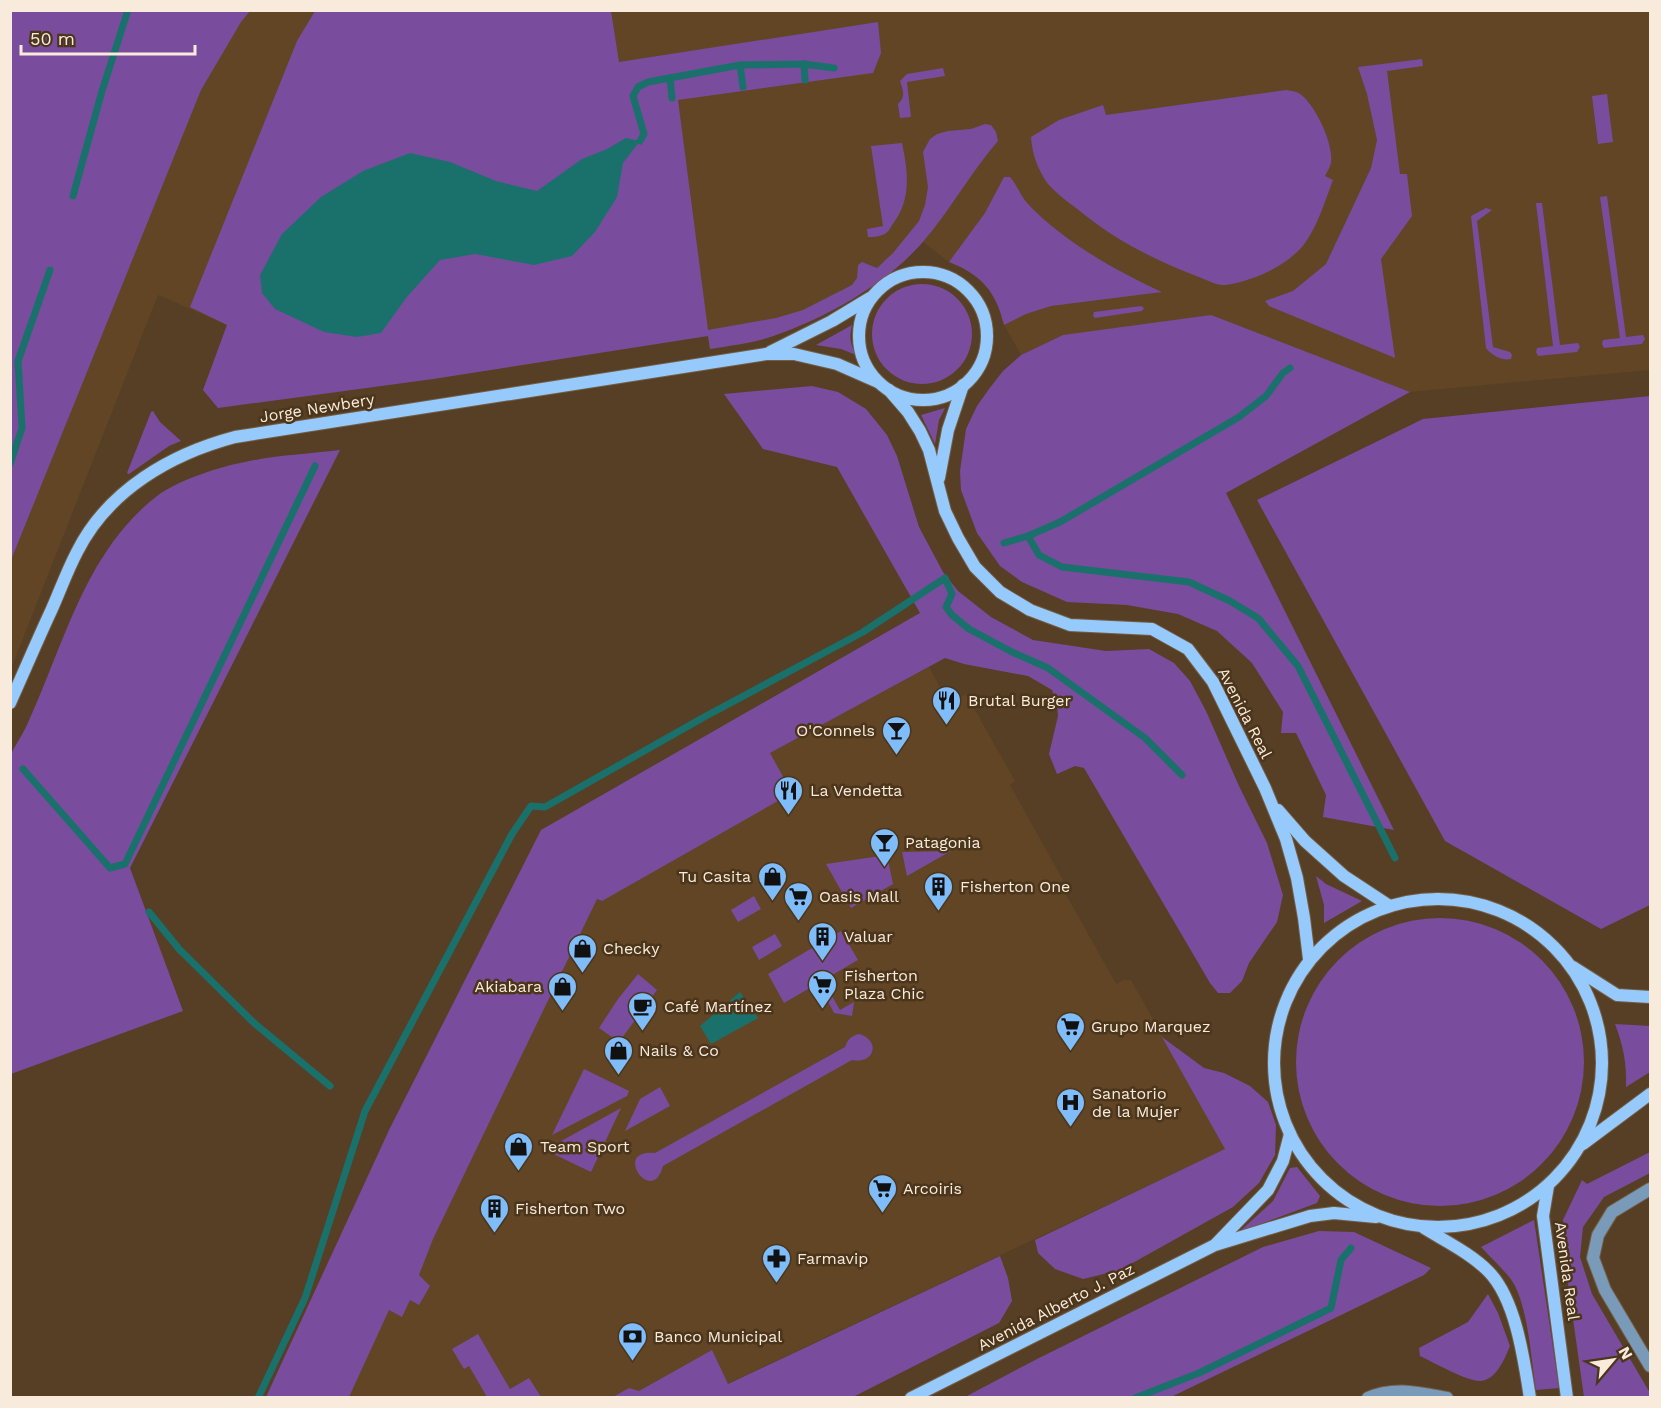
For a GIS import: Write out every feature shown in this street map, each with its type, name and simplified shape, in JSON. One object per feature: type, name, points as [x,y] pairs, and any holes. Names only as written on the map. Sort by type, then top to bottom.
[{"type":"main road","points":[[918,272],[936,273],[953,279],[967,290],[978,304],[984,320],[986,338],[983,356],[975,372],[963,385],[946,395],[927,400],[907,398],[878,382],[862,358],[858,329],[872,296],[880,286],[898,276],[918,272]]},
{"type":"main road","name":"Jorge Newbery","points":[[766,354],[832,321],[872,296]]},
{"type":"main road","name":"Jorge Newbery","points":[[10,703],[78,550],[96,522],[118,498],[144,477],[172,459],[203,446],[235,437],[766,354],[794,354],[837,363],[878,382]]},
{"type":"main road","name":"Avenida Real","points":[[939,482],[948,430],[963,385]]},
{"type":"main road","name":"Avenida Real","points":[[889,390],[908,412],[929,450],[945,511],[958,538],[975,567],[1000,592],[1030,610],[1070,625],[1152,630],[1188,649],[1213,682],[1286,839],[1297,878],[1309,959]]},
{"type":"main road","name":"Avenida Real","points":[[1270,801],[1320,855],[1344,876],[1388,905]]},
{"type":"main road","points":[[1582,1144],[1596,1110],[1603,1072],[1600,1035],[1593,1008],[1571,966],[1547,939],[1518,918],[1468,900],[1428,897],[1388,905],[1344,926],[1309,959],[1292,986],[1280,1016],[1274,1046],[1274,1077],[1279,1107],[1290,1134],[1313,1170],[1345,1199],[1384,1218],[1424,1227],[1451,1227],[1479,1223],[1506,1214],[1548,1186],[1582,1144],[1650,1094]]},
{"type":"main road","points":[[1571,966],[1617,995],[1650,997]]},
{"type":"main road","name":"Avenida Alberto J. Paz","points":[[1215,1245],[1268,1190],[1283,1161],[1290,1134]]},
{"type":"main road","name":"Avenida Real","points":[[1548,1186],[1543,1216],[1567,1398]]},
{"type":"main road","name":"Avenida Alberto J. Paz","points":[[911,1398],[1215,1245],[1310,1216],[1334,1213],[1384,1218]]},
{"type":"main road","points":[[1424,1227],[1488,1270],[1497,1281],[1513,1315],[1530,1398]]},
{"type":"street","points":[[1650,1189],[1612,1212],[1598,1235],[1593,1258],[1605,1290],[1650,1366]]},
{"type":"street","points":[[1368,1398],[1381,1392],[1402,1390],[1447,1398]]},
{"type":"shaded area","points":[[10,11],[250,11],[241,22],[201,90],[11,560]]},
{"type":"shaded area","points":[[11,11],[1650,11],[1650,370],[1410,392],[1063,335],[1021,355],[1004,325],[1000,308],[992,293],[981,280],[967,269],[949,262],[923,242],[902,264],[868,289],[821,316],[763,339],[710,349],[708,336],[433,379],[218,408],[203,390],[227,325],[158,295],[11,669]]},
{"type":"shaded area","points":[[315,11],[611,11],[619,62],[878,22],[881,53],[873,73],[678,100],[708,330],[776,318],[803,310],[852,285],[857,278],[858,265],[862,262],[877,268],[893,253],[919,221],[928,187],[923,152],[930,139],[948,131],[971,129],[985,124],[991,125],[998,141],[932,231],[906,259],[889,274],[849,301],[785,332],[744,344],[710,349],[708,336],[433,379],[218,408],[203,390],[227,325],[190,307],[297,41]]},
{"type":"shaded area","points":[[1422,59],[1423,66],[1387,71],[1400,174],[1407,174],[1412,216],[1381,259],[1395,358],[1269,306],[1265,301],[1293,291],[1326,264],[1371,168],[1377,140],[1367,94],[1358,67]]},
{"type":"shaded area","points":[[943,68],[945,76],[907,82],[911,117],[900,118],[898,104],[903,93],[900,81],[907,74]]},
{"type":"shaded area","points":[[1286,90],[1300,94],[1317,115],[1330,146],[1331,163],[1325,176],[1333,180],[1314,229],[1298,251],[1269,271],[1236,283],[1222,285],[1212,282],[1166,263],[1119,239],[1054,191],[1044,179],[1034,156],[1031,137],[1059,120],[1103,105],[1106,115]]},
{"type":"shaded area","points":[[1607,94],[1613,142],[1598,144],[1592,96]]},
{"type":"shaded area","points":[[902,143],[907,175],[903,206],[887,232],[879,236],[868,237],[867,229],[883,226],[871,146]]},
{"type":"shaded area","points":[[1004,177],[1010,177],[1028,204],[1074,243],[1109,265],[1162,292],[1051,306],[1026,314],[1004,325],[997,303],[986,286],[961,267],[949,262],[985,213]]},
{"type":"shaded area","points":[[1607,196],[1626,337],[1643,335],[1645,339],[1642,344],[1604,348],[1602,344],[1603,340],[1620,338],[1600,197]]},
{"type":"shaded area","points":[[1536,203],[1542,203],[1560,345],[1578,343],[1580,347],[1577,352],[1538,356],[1536,352],[1537,348],[1553,346]]},
{"type":"shaded area","points":[[1486,208],[1492,210],[1477,221],[1493,347],[1510,352],[1511,359],[1497,357],[1486,348],[1471,216]]},
{"type":"shaded area","points":[[922,284],[941,288],[957,299],[968,315],[972,334],[968,353],[957,369],[941,380],[922,384],[903,380],[887,369],[876,353],[872,334],[876,315],[887,299],[903,288]]},
{"type":"shaded area","points":[[1141,306],[1144,308],[1142,311],[1095,318],[1093,316],[1094,312]]},
{"type":"shaded area","points":[[1211,315],[1410,392],[1226,493],[1394,830],[1323,817],[1326,795],[1296,733],[1281,733],[1283,712],[1252,663],[1217,631],[1178,614],[1127,605],[1067,602],[1022,582],[1000,566],[977,533],[961,490],[960,471],[966,429],[977,406],[989,389],[1003,371],[1021,355],[1063,335]]},
{"type":"shaded area","points":[[852,325],[851,340],[856,355],[841,349],[816,345]]},
{"type":"shaded area","points":[[812,386],[838,392],[866,409],[887,435],[897,456],[919,527],[943,572],[958,591],[991,617],[1033,640],[1106,651],[1149,649],[1174,663],[1190,681],[1267,843],[1283,895],[1277,922],[1249,963],[1242,981],[1230,993],[1218,993],[1084,768],[1075,766],[1057,774],[1049,754],[1058,716],[1052,690],[1028,676],[964,664],[945,658],[770,753],[792,793],[602,901],[597,899],[433,1239],[419,1275],[430,1286],[419,1305],[410,1300],[402,1317],[389,1310],[349,1397],[266,1397],[390,1128],[541,830],[920,613],[837,467],[763,449],[724,394]]},
{"type":"shaded area","points":[[1650,396],[1650,905],[1601,929],[1445,841],[1257,500],[1423,419]]},
{"type":"shaded area","points":[[945,408],[939,420],[935,444],[921,415]]},
{"type":"shaded area","points":[[153,411],[160,422],[181,441],[169,446],[129,474],[127,473]]},
{"type":"shaded area","points":[[340,450],[130,868],[183,1011],[11,1074],[11,754],[28,723],[67,628],[95,570],[112,543],[133,518],[157,496],[175,485],[235,464]]},
{"type":"shaded area","name":"Fisherton Plaza Chic","points":[[929,667],[949,703],[966,694],[1015,781],[1010,785],[1063,880],[1059,882],[1114,980],[1117,984],[1123,980],[1131,980],[1226,1149],[699,1397],[318,1398],[568,862]]},
{"type":"shaded area","points":[[951,851],[907,876],[902,852]]},
{"type":"shaded area","points":[[887,855],[893,884],[851,908],[826,864]]},
{"type":"shaded area","points":[[1316,876],[1326,884],[1362,901],[1324,923],[1324,905]]},
{"type":"shaded area","points":[[754,896],[761,909],[738,922],[731,910]]},
{"type":"shaded area","points":[[1440,918],[1468,921],[1495,929],[1520,942],[1542,960],[1560,982],[1573,1007],[1581,1034],[1584,1062],[1581,1090],[1573,1117],[1560,1142],[1542,1164],[1520,1182],[1495,1195],[1468,1203],[1440,1206],[1412,1203],[1385,1195],[1360,1182],[1338,1164],[1320,1142],[1307,1117],[1299,1090],[1296,1062],[1299,1034],[1307,1007],[1320,982],[1338,960],[1360,942],[1385,929],[1412,921]]},
{"type":"shaded area","points":[[841,931],[858,960],[784,1003],[768,974]]},
{"type":"shaded area","points":[[775,934],[782,946],[759,960],[752,947]]},
{"type":"shaded area","points":[[638,974],[657,990],[619,1042],[599,1028]]},
{"type":"shaded area","points":[[830,993],[840,1010],[854,1002],[852,1016],[834,1013],[825,996]]},
{"type":"shaded area","points":[[1615,1024],[1650,1026],[1650,1072],[1626,1087],[1624,1055]]},
{"type":"shaded area","points":[[859,1034],[866,1037],[873,1046],[870,1056],[866,1059],[852,1060],[663,1166],[658,1177],[651,1181],[644,1179],[638,1173],[635,1166],[636,1159],[642,1154],[655,1153],[845,1047],[850,1038]]},
{"type":"shaded area","points":[[1162,1037],[1204,1068],[1224,1073],[1250,1086],[1268,1102],[1276,1125],[1275,1155],[1259,1183],[1233,1207],[1120,1270],[1083,1279],[1055,1269],[1038,1253],[1035,1240],[1225,1149]]},
{"type":"shaded area","points":[[584,1069],[629,1091],[627,1096],[552,1135]]},
{"type":"shaded area","points":[[660,1087],[670,1106],[625,1131],[640,1099]]},
{"type":"shaded area","points":[[621,1108],[591,1172],[545,1150]]},
{"type":"shaded area","points":[[1650,1152],[1650,1173],[1604,1197],[1583,1227],[1580,1257],[1592,1294],[1650,1393],[1650,1397],[1584,1397],[1566,1269],[1563,1220],[1582,1180],[1587,1184]]},
{"type":"shaded area","points":[[1297,1167],[1320,1196],[1317,1203],[1239,1232],[1273,1201],[1290,1168]]},
{"type":"shaded area","points":[[1534,1220],[1559,1388],[1536,1390],[1525,1316],[1516,1288],[1507,1274],[1481,1247]]},
{"type":"shaded area","points":[[1319,1231],[1354,1232],[1431,1268],[1424,1275],[1171,1397],[965,1397],[1263,1247]]},
{"type":"shaded area","points":[[1000,1256],[1008,1278],[1012,1301],[999,1323],[853,1397],[613,1397],[629,1388],[639,1391],[712,1350],[728,1384]]},
{"type":"shaded area","points":[[1488,1294],[1498,1313],[1510,1346],[1500,1367],[1492,1376],[1481,1381],[1475,1380],[1459,1375],[1420,1356],[1419,1348],[1468,1322]]},
{"type":"shaded area","points":[[478,1334],[510,1389],[529,1378],[541,1397],[487,1397],[469,1366],[464,1369],[452,1349]]},
{"type":"water","points":[[626,138],[640,141],[623,163],[617,197],[595,232],[572,256],[534,265],[475,254],[440,260],[406,298],[381,333],[357,337],[324,332],[275,309],[262,293],[260,275],[282,234],[321,197],[363,171],[410,153],[450,162],[496,181],[537,191],[582,159]]},
{"type":"water","points":[[740,992],[758,1018],[711,1044],[700,1026]]},
{"type":"waterway","points":[[73,196],[102,91],[128,10]]},
{"type":"waterway","points":[[804,64],[805,80]]},
{"type":"waterway","points":[[640,141],[644,134],[633,96],[638,87],[648,82],[740,65],[804,64],[834,68]]},
{"type":"waterway","points":[[740,65],[743,87]]},
{"type":"waterway","points":[[670,78],[672,98]]},
{"type":"waterway","points":[[10,464],[22,428],[18,361],[50,270]]},
{"type":"waterway","points":[[1004,543],[1028,536],[1060,522],[1239,417],[1266,396],[1283,373],[1290,368]]},
{"type":"waterway","points":[[23,769],[110,868],[125,864],[315,466]]},
{"type":"waterway","points":[[1028,536],[1039,555],[1062,567],[1189,582],[1230,601],[1258,618],[1298,666],[1395,858]]},
{"type":"waterway","points":[[258,1398],[305,1298],[365,1111],[512,834],[531,806],[545,807],[706,716],[863,632],[945,578],[952,594],[946,607],[952,615],[969,629],[1048,668],[1145,738],[1182,775]]},
{"type":"waterway","points":[[149,912],[179,949],[254,1023],[330,1086]]},
{"type":"waterway","points":[[1135,1398],[1199,1373],[1331,1308],[1341,1260],[1351,1248]]},
{"type":"place","name":"Brutal Burger","points":[[947,726]]},
{"type":"place","name":"O'Connels","points":[[896,756]]},
{"type":"place","name":"La Vendetta","points":[[789,816]]},
{"type":"place","name":"Patagonia","points":[[884,868]]},
{"type":"place","name":"Tu Casita","points":[[772,902]]},
{"type":"place","name":"Fisherton One","points":[[939,912]]},
{"type":"place","name":"Oasis Mall","points":[[798,922]]},
{"type":"place","name":"Valuar","points":[[823,962]]},
{"type":"place","name":"Checky","points":[[582,974]]},
{"type":"place","name":"Fisherton Plaza Chic","points":[[823,1010]]},
{"type":"place","name":"Akiabara","points":[[563,1012]]},
{"type":"place","name":"Café Martínez","points":[[643,1032]]},
{"type":"place","name":"Grupo Marquez","points":[[1070,1052]]},
{"type":"place","name":"Nails & Co","points":[[618,1076]]},
{"type":"place","name":"Sanatorio de la Mujer","points":[[1071,1128]]},
{"type":"place","name":"Team Sport","points":[[519,1172]]},
{"type":"place","name":"Arcoiris","points":[[882,1214]]},
{"type":"place","name":"Fisherton Two","points":[[494,1234]]},
{"type":"place","name":"Farmavip","points":[[776,1284]]},
{"type":"place","name":"Banco Municipal","points":[[633,1362]]}]
